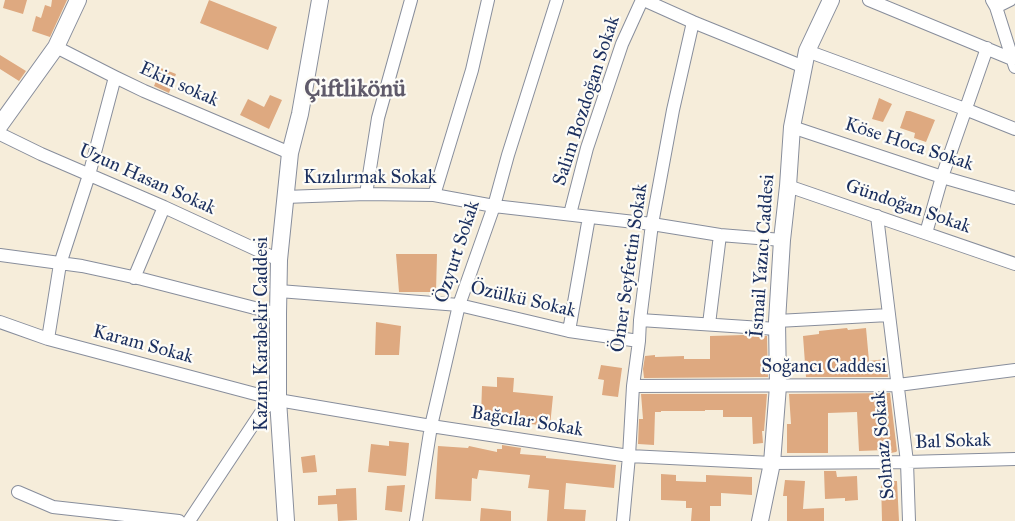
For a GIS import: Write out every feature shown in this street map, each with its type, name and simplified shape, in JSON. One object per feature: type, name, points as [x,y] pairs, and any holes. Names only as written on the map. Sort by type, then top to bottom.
[{"type":"street","points":[[0,125],[56,47],[78,0]]},
{"type":"street","name":"Kazım Karabekir Caddesi","points":[[286,521],[278,400],[279,260],[290,153],[300,114],[320,0]]},
{"type":"street","points":[[366,194],[378,118],[412,0]]},
{"type":"street","points":[[434,195],[472,70],[488,0]]},
{"type":"street","name":"Özyurt Sokak","points":[[416,521],[431,426],[459,305],[494,206],[508,155],[557,0]]},
{"type":"street","points":[[643,0],[804,67]]},
{"type":"street","name":"Salim Bozdoğan Sokak","points":[[570,214],[587,148],[622,44],[643,0]]},
{"type":"street","name":"İsmail Yazıcı Caddesi","points":[[760,521],[772,463],[778,386],[777,325],[782,240],[792,127],[807,51],[831,0]]},
{"type":"street","points":[[869,0],[987,48],[1013,63]]},
{"type":"street","points":[[1010,0],[994,3],[1013,63]]},
{"type":"street","name":"Ömer Seyfettin Sokak","points":[[623,521],[633,386],[652,224],[673,110],[693,22]]},
{"type":"street","name":"Ekin sokak","points":[[56,47],[115,77],[290,153]]},
{"type":"street","points":[[926,233],[942,177],[987,48]]},
{"type":"street","points":[[807,51],[1015,129]]},
{"type":"street","points":[[48,339],[60,264],[89,175],[115,77]]},
{"type":"street","name":"Köse Hoca Sokak","points":[[792,127],[942,177],[1015,198]]},
{"type":"street","name":"Uzun Hasan Sokak","points":[[0,134],[279,260]]},
{"type":"street","name":"Gündoğan Sokak","points":[[788,186],[1015,264]]},
{"type":"street","name":"Kızılırmak Sokak","points":[[285,197],[366,194],[434,195],[494,206],[652,224],[720,235],[782,240]]},
{"type":"street","points":[[134,278],[164,208]]},
{"type":"street","name":"Solmaz Sokak","points":[[877,216],[907,462],[909,521]]},
{"type":"street","points":[[569,331],[589,217]]},
{"type":"street","points":[[709,324],[720,235]]},
{"type":"street","points":[[0,255],[82,266],[278,314]]},
{"type":"street","name":"Özülkü Sokak","points":[[279,291],[459,305],[569,331],[639,341]]},
{"type":"street","points":[[640,320],[777,325],[889,315]]},
{"type":"street","name":"Karam Sokak","points":[[0,322],[48,339],[278,400]]},
{"type":"street","name":"Soğancı Caddesi","points":[[633,386],[898,385],[1015,370]]},
{"type":"street","points":[[190,521],[264,408],[278,400]]},
{"type":"street","name":"Bağcılar Sokak","points":[[278,400],[431,426],[629,456],[772,463]]},
{"type":"street","name":"Bal Sokak","points":[[772,463],[1015,459]]},
{"type":"street","points":[[18,492],[52,507],[179,521]]},
{"type":"building","points":[[5,0],[27,0],[23,14],[3,8]]},
{"type":"building","points":[[52,0],[67,0],[50,37],[32,31],[36,16],[41,18],[45,5],[51,7]]},
{"type":"building","points":[[209,0],[277,27],[268,50],[200,23]]},
{"type":"building","points":[[0,55],[26,71],[19,81],[0,69]]},
{"type":"building","points":[[161,68],[176,74],[169,93],[154,86]]},
{"type":"building","points":[[270,95],[282,100],[269,129],[240,115],[248,99],[264,107]]},
{"type":"building","points":[[879,98],[892,104],[883,122],[872,119]]},
{"type":"building","points":[[906,111],[935,120],[926,142],[914,138],[915,133],[900,128]]},
{"type":"building","points":[[396,254],[437,254],[436,292],[399,292]]},
{"type":"building","points":[[376,322],[401,326],[399,355],[375,355]]},
{"type":"building","points":[[847,328],[848,330],[866,328],[869,361],[886,359],[888,377],[806,377],[803,336],[819,334],[819,331]]},
{"type":"building","points":[[710,336],[767,336],[768,377],[644,378],[645,356],[684,356],[684,359],[710,359]]},
{"type":"building","points":[[601,365],[622,368],[618,397],[602,395],[604,380],[598,379]]},
{"type":"building","points":[[497,377],[514,378],[513,392],[553,396],[550,426],[520,423],[520,418],[481,416],[482,386],[497,387]]},
{"type":"building","points":[[890,393],[896,452],[885,454],[885,450],[859,451],[857,412],[828,413],[828,453],[787,453],[787,424],[791,424],[789,394]]},
{"type":"building","points":[[641,394],[767,394],[764,431],[762,431],[763,443],[753,444],[752,417],[723,417],[723,410],[705,410],[655,412],[654,445],[638,444],[639,419],[643,419]]},
{"type":"building","points":[[389,441],[409,443],[406,476],[368,472],[371,444],[389,446]]},
{"type":"building","points":[[502,445],[521,448],[520,454],[616,465],[614,488],[566,483],[564,509],[586,510],[585,521],[547,521],[549,490],[528,488],[530,475],[479,470],[477,479],[472,478],[471,501],[435,499],[438,446],[468,448],[469,446],[497,452],[497,449],[502,449]]},
{"type":"building","points":[[315,455],[317,472],[303,473],[301,457]]},
{"type":"building","points":[[824,471],[836,471],[837,477],[857,476],[858,500],[845,501],[845,498],[825,499]]},
{"type":"building","points":[[661,474],[676,475],[676,481],[706,482],[706,475],[752,477],[752,495],[721,493],[721,506],[710,506],[710,521],[691,521],[692,508],[686,508],[686,501],[661,500]]},
{"type":"building","points":[[785,480],[805,481],[803,509],[824,508],[824,521],[787,521],[787,496],[783,496]]},
{"type":"building","points":[[881,481],[897,481],[899,521],[882,521]]},
{"type":"building","points":[[405,485],[402,512],[385,510],[387,486]]},
{"type":"building","points":[[356,488],[357,520],[338,521],[337,504],[318,505],[318,496],[336,495],[336,489]]},
{"type":"building","points":[[481,508],[511,511],[511,521],[480,521]]},
{"type":"district","name":"Çiftlikönü","points":[[355,90]]}]
